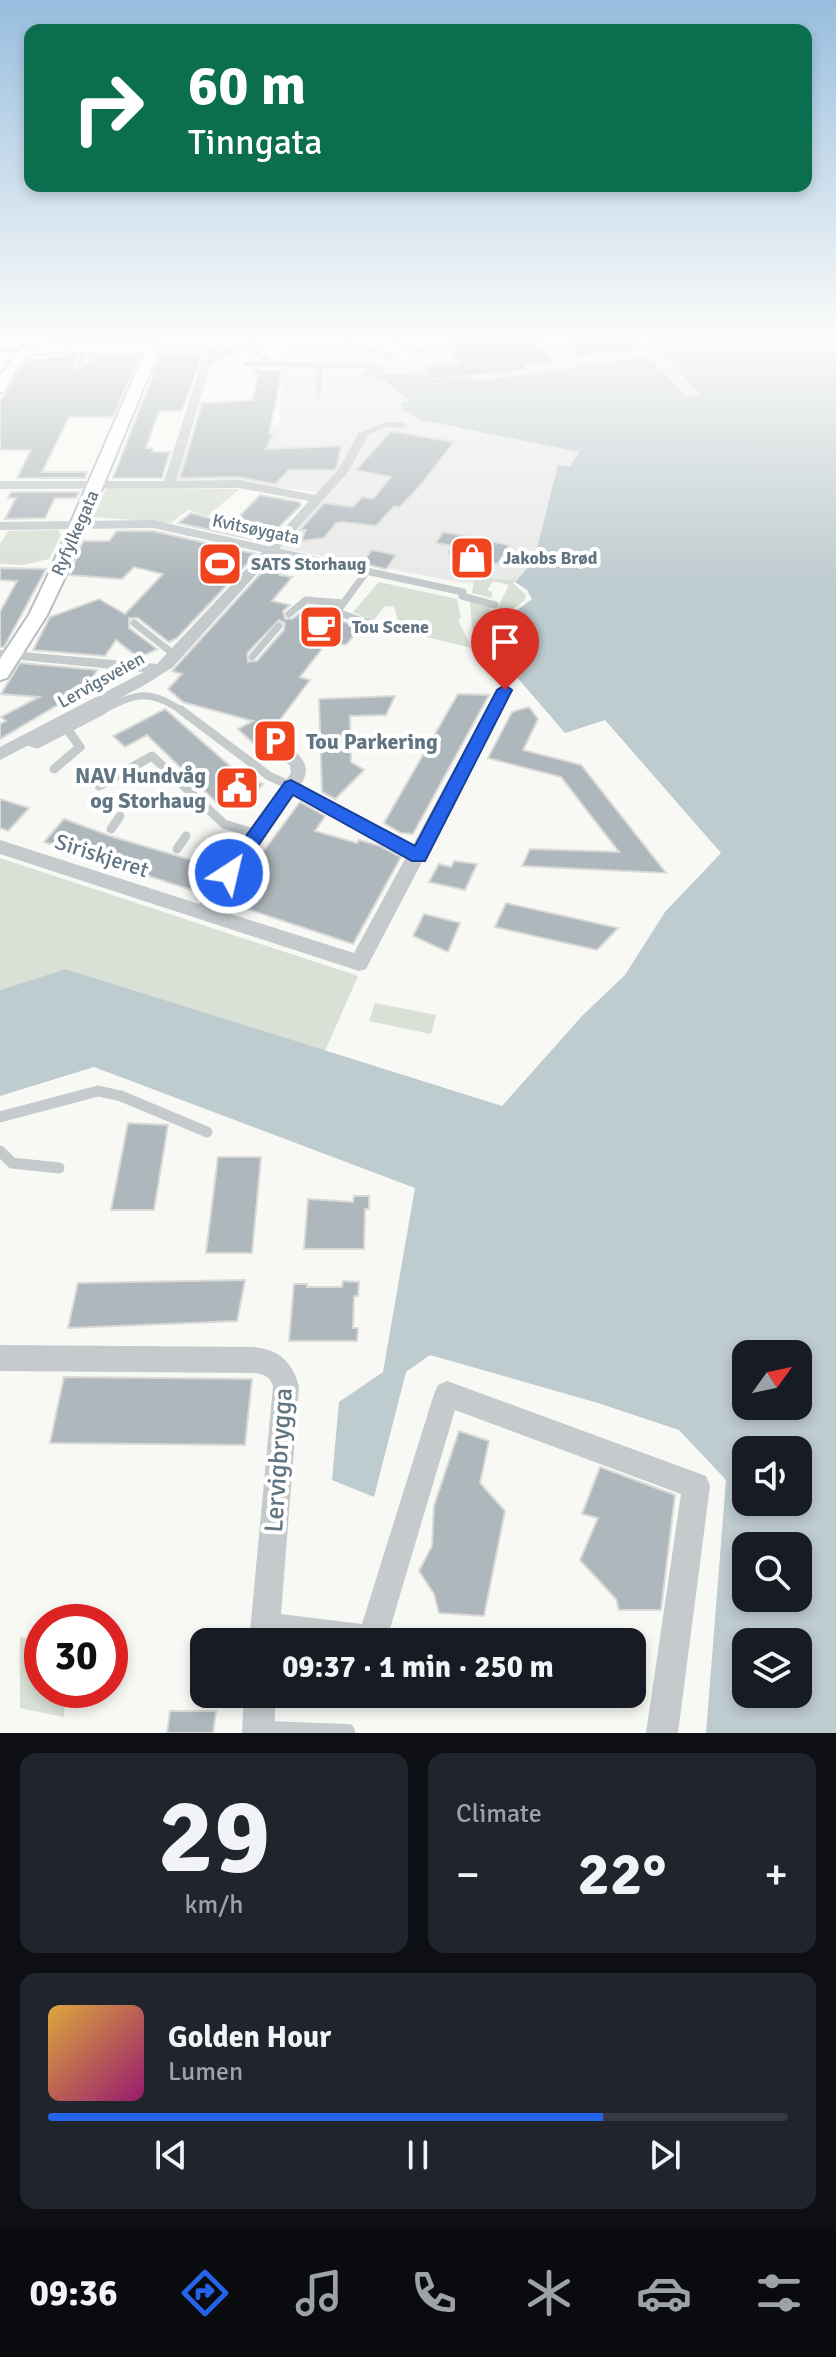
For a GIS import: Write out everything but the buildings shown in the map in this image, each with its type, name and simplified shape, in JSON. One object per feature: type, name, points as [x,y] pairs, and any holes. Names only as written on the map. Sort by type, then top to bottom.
[{"type":"street","name":"Ryfylkegata","points":[[0,674],[7,654],[38,615],[121,421]]},
{"type":"street","points":[[169,483],[188,421]]},
{"type":"street","name":"Lervigsveien","points":[[0,754],[163,671],[348,466],[363,434]]},
{"type":"street","points":[[0,485],[239,484],[316,499]]},
{"type":"street","name":"Kvitsøygata","points":[[0,526],[153,524],[269,550]]},
{"type":"street","points":[[7,654],[163,671]]},
{"type":"street","name":"Siriskjeret","points":[[0,847],[359,963],[509,697]]},
{"type":"street","points":[[203,912],[299,774],[298,764],[275,741]]},
{"type":"street","points":[[291,786],[419,856]]},
{"type":"street","name":"Lervigbrygga","points":[[0,1358],[254,1360],[270,1361],[280,1370],[286,1386],[265,1628]]},
{"type":"street","points":[[376,1628],[447,1394],[696,1486],[662,1733]]},
{"type":"street","points":[[258,1730],[259,1708]]},
{"type":"lane","name":"Lervigsveien","points":[[363,434],[385,425],[403,425]]},
{"type":"lane","name":"Kvitsøygata","points":[[269,550],[463,592],[462,596],[469,600],[495,605]]},
{"type":"lane","points":[[367,571],[337,612],[391,631]]},
{"type":"lane","points":[[289,614],[306,600],[342,603]]},
{"type":"lane","points":[[134,623],[176,656]]},
{"type":"lane","points":[[252,657],[279,626]]},
{"type":"lane","points":[[26,740],[37,744],[134,695],[149,693],[159,696],[220,737],[269,776],[291,786]]},
{"type":"lane","points":[[54,769],[80,747],[67,729]]},
{"type":"lane","points":[[99,786],[152,756],[224,824],[257,834]]},
{"type":"lane","points":[[111,829],[120,816]]},
{"type":"lane","points":[[177,849],[186,836]]},
{"type":"lane","points":[[0,1117],[98,1091],[121,1096],[207,1132]]},
{"type":"lane","points":[[0,1151],[12,1163],[59,1168]]},
{"type":"lane","points":[[258,1730],[348,1731]]},
{"type":"shaded area","points":[[279,421],[431,421],[458,429],[467,427],[580,452],[570,467],[539,555],[515,582],[464,583],[280,548],[327,493],[238,483],[173,483],[190,438],[279,426]]},
{"type":"shaded area","points":[[425,421],[836,421],[836,1733],[706,1733],[726,1480],[679,1430],[598,1403],[430,1355],[406,1372],[374,1497],[332,1480],[339,1402],[383,1372],[415,1188],[94,1067],[0,1096],[0,990],[66,969],[502,1106],[582,1016],[625,975],[665,912],[721,853],[605,720],[565,733],[492,648],[511,646],[490,643],[500,635],[499,625],[512,624],[507,618],[532,599],[527,590],[515,582],[539,555],[537,548],[558,465],[570,467],[579,452]]},
{"type":"shaded area","points":[[106,488],[239,489],[208,516],[188,510],[171,523],[94,517]]},
{"type":"shaded area","points":[[58,530],[61,535],[49,559],[23,565],[0,564],[0,544],[8,531]]},
{"type":"shaded area","points":[[517,575],[513,583],[526,595],[524,601],[505,614],[498,607],[509,585],[493,581],[487,590],[492,592],[492,598],[472,593],[475,576],[510,580]]},
{"type":"shaded area","points":[[379,582],[457,599],[461,618],[458,620],[472,648],[401,631],[394,607],[385,606],[372,622],[353,612]]},
{"type":"shaded area","points":[[470,601],[491,604],[490,629],[480,638],[472,628]]},
{"type":"shaded area","points":[[0,858],[358,976],[325,1051],[67,969],[0,990]]},
{"type":"shaded area","points":[[375,1003],[436,1015],[431,1034],[369,1021]]},
{"type":"shaded area","points":[[20,1637],[24,1638],[24,1708],[65,1708],[64,1717],[20,1708]]},
{"type":"place","name":"Jakobs Brød","points":[[472,558]]},
{"type":"place","name":"SATS Storhaug","points":[[220,564]]},
{"type":"place","name":"Tou Scene","points":[[321,627]]},
{"type":"place","name":"Tou Parkering","points":[[275,741]]},
{"type":"place","name":"NAV Hundvåg og Storhaug","points":[[237,788]]},
{"type":"route","points":[[229,873],[291,786],[419,856],[505,690]]}]
